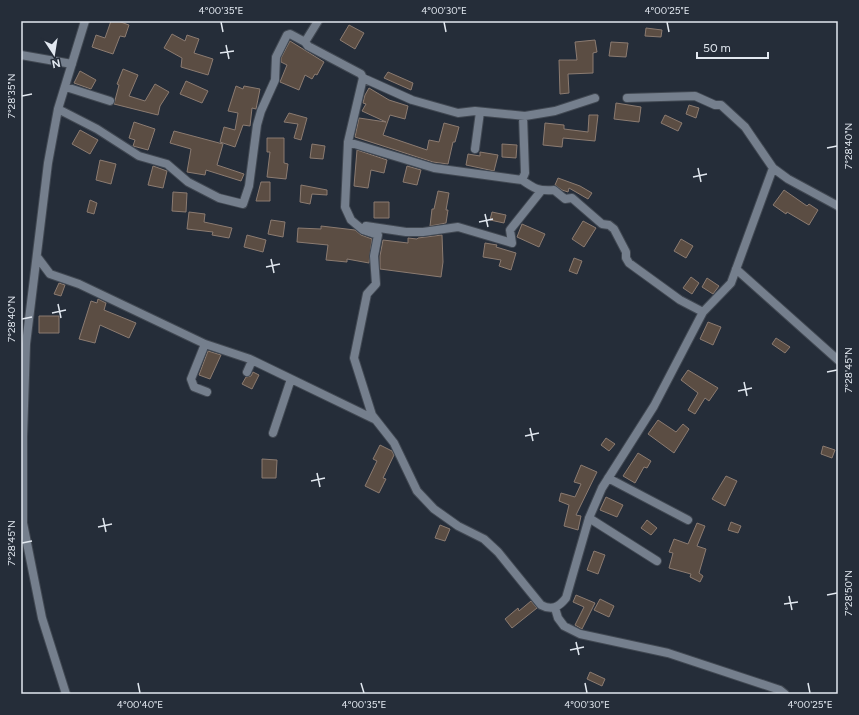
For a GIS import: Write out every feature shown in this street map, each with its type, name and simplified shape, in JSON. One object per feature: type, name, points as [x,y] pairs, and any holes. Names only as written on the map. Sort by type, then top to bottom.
[{"type":"street","points":[[66,694],[42,618],[23,523],[23,437],[26,344],[38,258],[48,163],[58,109],[85,21]]},
{"type":"street","points":[[305,42],[318,21]]},
{"type":"street","points":[[58,109],[97,129],[139,156],[167,164],[188,182],[220,198],[243,204],[248,186],[257,126],[261,111],[275,80],[276,57],[287,35],[290,34],[305,42],[308,46],[361,74],[363,78],[412,100],[458,113],[480,112],[523,116],[555,111],[595,98]]},
{"type":"street","points":[[21,55],[72,64]]},
{"type":"street","points":[[363,78],[348,142],[345,207],[347,214],[357,225],[363,230],[374,232],[378,235],[374,256],[376,284],[367,294],[354,358],[374,419],[394,443],[417,491],[434,509],[458,526],[484,539],[498,552],[541,605],[546,608],[555,608],[562,604],[566,598],[589,518],[608,478],[654,406],[703,312],[731,283],[773,168]]},
{"type":"street","points":[[66,87],[110,101]]},
{"type":"street","points":[[627,98],[695,96],[721,106],[745,127],[773,168],[788,179],[838,206]]},
{"type":"street","points":[[475,149],[480,112]]},
{"type":"street","points":[[522,180],[525,173],[523,116]]},
{"type":"street","points":[[348,142],[434,168],[522,180],[534,189],[540,191],[554,190],[565,199],[572,198],[602,224],[609,225],[614,229],[626,252],[626,258],[629,263],[680,300],[703,312]]},
{"type":"street","points":[[357,225],[406,232],[423,232],[458,227],[512,243],[510,230],[540,191]]},
{"type":"street","points":[[38,258],[50,274],[79,284],[205,344],[250,359],[374,419]]},
{"type":"street","points":[[736,269],[838,360]]},
{"type":"street","points":[[205,344],[191,379],[194,387],[207,392]]},
{"type":"street","points":[[247,372],[251,363],[250,359]]},
{"type":"street","points":[[273,433],[290,379]]},
{"type":"street","points":[[608,478],[688,520]]},
{"type":"street","points":[[589,518],[657,561]]},
{"type":"street","points":[[555,608],[558,618],[564,626],[580,634],[668,653],[780,690],[785,694]]},
{"type":"building","points":[[111,21],[118,21],[129,25],[125,37],[120,36],[113,54],[92,47],[96,35],[105,38]]},
{"type":"building","points":[[349,25],[364,33],[355,49],[340,40]]},
{"type":"building","points":[[646,28],[662,30],[661,37],[645,36]]},
{"type":"building","points":[[172,34],[185,41],[187,35],[199,39],[194,53],[213,59],[208,75],[181,67],[182,58],[164,48]]},
{"type":"building","points":[[595,40],[597,52],[593,53],[593,73],[568,74],[569,93],[560,94],[559,60],[577,60],[575,42]]},
{"type":"building","points":[[290,41],[324,62],[317,75],[315,74],[312,79],[305,75],[299,90],[280,82],[287,65],[281,62],[281,58]]},
{"type":"building","points":[[611,42],[628,43],[626,57],[609,56]]},
{"type":"building","points":[[123,69],[138,75],[129,96],[145,101],[155,84],[169,92],[160,106],[158,115],[114,104],[119,85],[117,84]]},
{"type":"building","points":[[80,71],[96,80],[91,89],[74,83]]},
{"type":"building","points":[[388,72],[413,83],[411,90],[384,78]]},
{"type":"building","points":[[186,81],[208,91],[202,103],[180,94]]},
{"type":"building","points":[[236,86],[243,89],[244,86],[260,89],[256,109],[252,108],[250,126],[243,125],[235,147],[220,142],[224,127],[235,130],[238,113],[228,111]]},
{"type":"building","points":[[369,88],[389,100],[408,106],[405,119],[390,115],[383,135],[427,150],[429,140],[439,142],[444,123],[459,127],[455,142],[453,142],[448,164],[433,162],[355,137],[359,118],[386,122],[362,111],[366,104],[363,103],[365,95]]},
{"type":"building","points":[[616,103],[641,107],[639,122],[614,119]]},
{"type":"building","points":[[689,105],[699,108],[696,118],[686,114]]},
{"type":"building","points":[[289,113],[307,118],[301,140],[294,138],[298,124],[284,122]]},
{"type":"building","points":[[589,115],[598,115],[595,141],[563,138],[562,147],[543,145],[545,123],[564,125],[564,129],[588,132]]},
{"type":"building","points":[[665,115],[682,123],[678,131],[661,123]]},
{"type":"building","points":[[134,122],[155,129],[148,150],[133,146],[135,140],[129,138]]},
{"type":"building","points":[[80,130],[98,140],[90,154],[72,144]]},
{"type":"building","points":[[174,131],[223,144],[217,165],[244,174],[241,181],[206,170],[205,175],[187,172],[191,149],[170,143]]},
{"type":"building","points":[[267,138],[284,138],[284,163],[288,164],[286,179],[267,177],[270,152],[267,152]]},
{"type":"building","points":[[312,144],[325,146],[323,159],[310,158]]},
{"type":"building","points":[[502,144],[517,145],[516,158],[502,157]]},
{"type":"building","points":[[357,150],[387,160],[384,173],[371,170],[368,188],[354,186]]},
{"type":"building","points":[[480,152],[498,155],[494,171],[466,165],[468,154],[480,156]]},
{"type":"building","points":[[100,160],[116,164],[111,184],[96,180]]},
{"type":"building","points":[[153,166],[167,171],[163,188],[148,185]]},
{"type":"building","points":[[407,166],[421,170],[417,185],[403,182]]},
{"type":"building","points":[[558,178],[580,186],[592,193],[588,199],[569,188],[568,192],[562,190],[555,185]]},
{"type":"building","points":[[261,182],[270,182],[270,201],[256,201]]},
{"type":"building","points":[[301,185],[327,190],[327,195],[312,194],[310,204],[300,202]]},
{"type":"building","points":[[784,190],[807,206],[809,204],[818,210],[809,225],[787,212],[786,214],[773,205]]},
{"type":"building","points":[[438,191],[449,193],[446,210],[448,210],[446,223],[430,226],[432,209],[434,209]]},
{"type":"building","points":[[173,192],[187,193],[186,212],[172,211]]},
{"type":"building","points":[[90,200],[97,203],[94,214],[87,212]]},
{"type":"building","points":[[374,202],[389,202],[389,218],[374,218]]},
{"type":"building","points":[[189,212],[205,214],[204,222],[232,228],[229,238],[212,235],[213,232],[187,229]]},
{"type":"building","points":[[492,212],[506,215],[504,223],[490,220]]},
{"type":"building","points":[[271,220],[285,222],[283,237],[268,234]]},
{"type":"building","points":[[583,221],[596,228],[584,247],[572,239]]},
{"type":"building","points":[[522,224],[545,234],[539,247],[517,237]]},
{"type":"building","points":[[321,226],[355,230],[361,235],[372,239],[369,263],[347,259],[347,262],[326,260],[328,245],[297,242],[298,228],[321,229]]},
{"type":"building","points":[[247,235],[266,240],[263,252],[244,247]]},
{"type":"building","points":[[442,235],[443,262],[441,277],[380,269],[380,256],[383,240],[408,243],[408,238],[417,239]]},
{"type":"building","points":[[681,239],[693,246],[686,258],[674,251]]},
{"type":"building","points":[[485,243],[497,245],[496,247],[516,253],[511,270],[499,266],[501,260],[483,257]]},
{"type":"building","points":[[574,258],[582,261],[577,274],[569,271]]},
{"type":"building","points":[[691,277],[699,283],[692,294],[683,288]]},
{"type":"building","points":[[707,278],[719,286],[713,294],[702,287]]},
{"type":"building","points":[[59,283],[65,285],[61,296],[54,294]]},
{"type":"building","points":[[98,299],[106,303],[104,310],[136,323],[129,338],[100,325],[95,343],[79,339],[91,301],[97,303]]},
{"type":"building","points":[[39,316],[59,316],[59,333],[39,333]]},
{"type":"building","points":[[708,322],[721,327],[713,345],[700,339]]},
{"type":"building","points":[[776,338],[790,347],[785,353],[772,344]]},
{"type":"building","points":[[208,351],[221,355],[210,379],[199,375]]},
{"type":"building","points":[[688,370],[718,388],[709,401],[705,398],[695,414],[688,410],[698,393],[681,380]]},
{"type":"building","points":[[253,372],[259,375],[252,389],[242,384],[246,377],[251,376]]},
{"type":"building","points":[[658,420],[676,432],[683,424],[689,429],[674,453],[648,434]]},
{"type":"building","points":[[606,438],[615,444],[609,451],[601,445]]},
{"type":"building","points":[[380,445],[392,451],[394,455],[383,478],[386,479],[379,493],[365,486],[377,461],[373,459]]},
{"type":"building","points":[[823,446],[835,450],[832,458],[821,454]]},
{"type":"building","points":[[638,453],[651,461],[647,468],[644,467],[635,483],[623,476]]},
{"type":"building","points":[[262,459],[277,460],[276,478],[262,478]]},
{"type":"building","points":[[581,465],[597,472],[576,515],[581,516],[578,530],[564,526],[569,505],[559,501],[561,493],[575,497],[581,484],[574,482]]},
{"type":"building","points":[[726,476],[737,481],[725,506],[712,499]]},
{"type":"building","points":[[606,497],[623,505],[617,517],[600,510]]},
{"type":"building","points":[[647,520],[657,528],[651,535],[641,528]]},
{"type":"building","points":[[731,522],[741,526],[738,533],[728,530]]},
{"type":"building","points":[[697,523],[705,526],[697,546],[706,549],[699,573],[703,576],[700,582],[690,577],[691,574],[669,568],[673,553],[669,552],[674,539],[688,544]]},
{"type":"building","points":[[440,525],[450,529],[445,541],[435,538]]},
{"type":"building","points":[[594,551],[605,555],[598,574],[587,570]]},
{"type":"building","points":[[576,595],[595,603],[582,629],[575,625],[584,607],[573,602]]},
{"type":"building","points":[[600,599],[614,606],[609,617],[594,610]]},
{"type":"building","points":[[531,601],[537,608],[512,628],[505,619],[518,608],[519,611]]},
{"type":"building","points":[[590,672],[605,679],[602,686],[587,679]]}]
